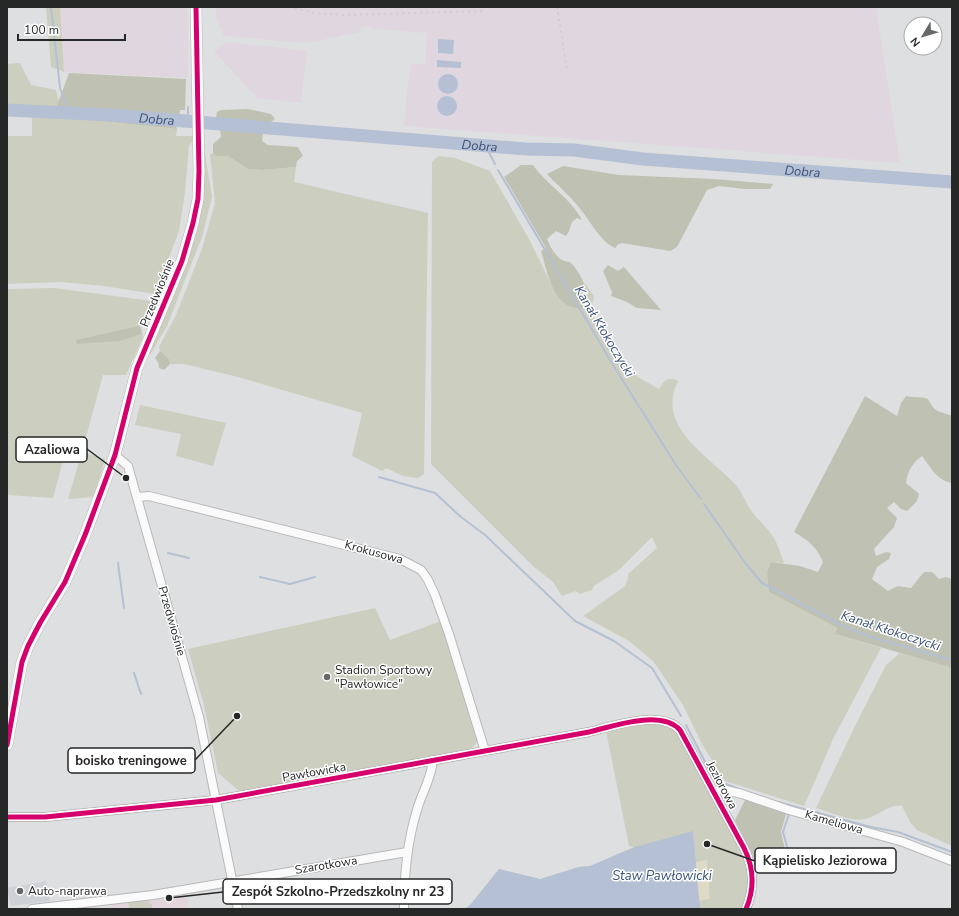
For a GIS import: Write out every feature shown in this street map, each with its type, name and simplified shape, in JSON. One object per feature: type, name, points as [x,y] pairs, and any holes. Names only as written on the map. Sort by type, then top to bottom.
[{"type":"street","name":"Przedwiośnie","points":[[196,7],[199,136],[198,199],[182,261],[136,372],[115,455],[128,466],[199,718],[238,909]]},
{"type":"street","points":[[7,745],[19,673],[28,646],[65,582],[95,510],[115,455]]},
{"type":"street","name":"Krokusowa","points":[[137,497],[149,496],[282,528],[400,559],[415,565],[425,575],[442,613],[485,751]]},
{"type":"street","name":"Jeziorowa","points":[[622,723],[638,720],[656,720],[677,726],[687,741],[749,859],[753,879],[750,900],[746,909]]},
{"type":"street","name":"Pawłowicka","points":[[7,816],[45,817],[216,800],[589,732],[622,723]]},
{"type":"street","points":[[404,909],[407,852],[417,809],[431,776],[433,760]]},
{"type":"street","name":"Kameliowa","points":[[714,791],[722,789],[742,794],[789,810],[903,842],[952,861]]},
{"type":"street","name":"Szarotkowa","points":[[32,909],[153,895],[232,880],[407,852]]},
{"type":"shaded area","points":[[60,7],[186,7],[188,23],[188,78],[64,72]]},
{"type":"shaded area","points":[[206,7],[876,7],[900,163],[404,126],[409,75],[412,64],[425,64],[427,33],[373,29],[368,26],[361,27],[360,32],[307,43],[223,36],[223,29],[220,29],[219,22],[217,21],[216,9]]},
{"type":"shaded area","points":[[227,42],[307,51],[301,103],[257,98],[214,51]]},
{"type":"shaded area","points":[[46,881],[50,901],[11,906],[7,888]]},
{"type":"shaded area","points":[[186,894],[189,909],[102,909],[111,907],[117,902]]},
{"type":"shaded area","points":[[96,905],[102,909],[64,909]]},
{"type":"green space","points":[[46,7],[60,7],[64,72],[51,67]]},
{"type":"green space","points":[[20,63],[31,85],[56,90],[60,106],[7,106],[7,64]]},
{"type":"green space","points":[[69,73],[186,79],[185,110],[180,110],[179,118],[131,115],[131,121],[176,125],[177,129],[53,116]]},
{"type":"green space","points":[[248,109],[271,114],[275,119],[269,123],[216,118],[217,112],[221,110]]},
{"type":"green space","points":[[32,116],[53,116],[177,129],[176,136],[193,136],[192,142],[189,146],[185,193],[179,231],[155,294],[104,286],[60,282],[7,284],[7,136],[32,136]]},
{"type":"green space","points":[[220,128],[263,132],[262,141],[268,145],[298,147],[303,156],[297,161],[296,167],[262,170],[248,169],[228,156],[216,156],[213,153],[213,144],[221,137]]},
{"type":"green space","points":[[204,148],[212,197],[202,237],[167,326],[150,355],[149,350],[195,238],[199,219]]},
{"type":"green space","points":[[213,153],[216,156],[228,156],[248,169],[262,170],[296,167],[294,182],[428,213],[424,474],[418,478],[403,476],[386,468],[382,471],[352,456],[362,413],[238,377],[184,364],[170,364],[169,359],[160,351],[159,347],[176,315],[202,249],[215,203],[210,154]]},
{"type":"green space","points":[[438,156],[455,158],[490,171],[529,239],[555,292],[563,301],[588,295],[584,282],[594,296],[593,302],[589,309],[617,356],[638,377],[659,389],[663,383],[669,379],[678,381],[673,397],[673,412],[679,426],[699,451],[741,492],[750,509],[770,532],[778,545],[784,563],[771,562],[767,572],[770,592],[837,628],[835,634],[881,648],[834,737],[804,806],[725,781],[703,746],[683,705],[653,661],[629,641],[583,616],[625,586],[628,579],[628,574],[657,548],[652,537],[619,570],[594,586],[592,590],[580,594],[576,591],[562,596],[553,582],[533,566],[431,464],[432,162]]},
{"type":"green space","points":[[521,165],[533,165],[572,205],[582,220],[577,218],[572,222],[566,236],[556,231],[547,239],[558,257],[562,260],[570,262],[580,276],[587,292],[589,303],[585,308],[565,304],[559,298],[551,283],[541,251],[546,248],[504,177]]},
{"type":"green space","points":[[563,166],[619,175],[714,179],[773,184],[770,189],[745,189],[719,186],[707,190],[677,247],[670,251],[622,243],[617,245],[616,248],[611,246],[600,236],[574,201],[547,174]]},
{"type":"green space","points":[[608,265],[618,271],[624,267],[661,310],[637,308],[627,302],[611,296],[612,292],[603,271]]},
{"type":"green space","points":[[54,288],[152,301],[141,326],[143,337],[126,375],[103,375],[84,444],[68,442],[53,498],[7,495],[7,289]]},
{"type":"green space","points":[[140,326],[141,334],[120,341],[77,344],[76,340]]},
{"type":"green space","points":[[160,351],[169,359],[170,364],[164,370],[159,368],[158,362],[155,358]]},
{"type":"green space","points":[[865,396],[897,416],[901,403],[906,396],[928,399],[935,409],[952,416],[952,483],[947,482],[938,476],[922,456],[913,464],[909,471],[906,483],[919,494],[917,501],[907,511],[901,509],[894,502],[887,508],[897,518],[894,527],[874,549],[876,556],[886,552],[891,553],[889,559],[877,567],[872,579],[888,591],[898,586],[911,588],[924,572],[932,572],[939,579],[946,577],[952,579],[952,668],[835,634],[837,628],[769,592],[767,572],[771,562],[800,566],[818,572],[823,562],[812,544],[794,532]]},
{"type":"green space","points":[[140,405],[226,423],[213,466],[176,456],[181,434],[135,425]]},
{"type":"green space","points":[[82,452],[105,459],[94,497],[68,499]]},
{"type":"green space","name":"Stadion Sportowy \"Pawłowice\"","points":[[375,608],[390,640],[441,621],[478,741],[471,749],[240,792],[218,773],[204,705],[188,649]]},
{"type":"green space","points":[[900,653],[952,668],[952,846],[917,830],[910,822],[902,806],[893,806],[870,818],[859,820],[847,818],[816,808],[886,665]]},
{"type":"green space","points":[[655,723],[674,728],[678,733],[746,859],[749,885],[747,897],[741,909],[458,909],[466,908],[471,904],[499,869],[540,879],[579,867],[590,866],[634,847],[629,846],[606,731],[627,725]]},
{"type":"green space","points":[[745,800],[786,814],[781,832],[786,854],[758,869],[735,820]]},
{"type":"green space","points":[[146,899],[152,905],[152,909],[130,909],[128,902]]},
{"type":"sand","points":[[707,860],[710,899],[698,901],[696,862]]},
{"type":"water","points":[[438,39],[454,40],[453,54],[438,53]]},
{"type":"water","points":[[437,60],[461,62],[461,68],[437,67]]},
{"type":"water","points":[[448,74],[455,77],[458,84],[455,91],[448,94],[441,91],[438,84],[441,77]]},
{"type":"water","points":[[447,96],[454,99],[457,106],[454,113],[447,116],[440,113],[437,106],[440,99]]},
{"type":"water","name":"Staw Pawłowicki","points":[[693,831],[700,909],[458,909],[466,908],[471,904],[499,869],[540,879],[579,867],[590,866],[635,847]]},
{"type":"waterway","points":[[51,7],[60,88],[69,113]]},
{"type":"waterway","points":[[188,107],[188,121]]},
{"type":"waterway","name":"Dobra","points":[[7,110],[111,115],[526,149],[574,150],[643,159],[952,182]]},
{"type":"waterway","name":"Kanał Kłokoczycki","points":[[485,145],[495,164]]},
{"type":"waterway","name":"Kanał Kłokoczycki","points":[[498,170],[613,365],[676,465],[701,499]]},
{"type":"waterway","points":[[379,477],[435,493],[461,517],[485,535],[575,621],[614,641],[652,668],[681,716]]},
{"type":"waterway","name":"Kanał Kłokoczycki","points":[[704,504],[746,564],[762,583],[845,627],[877,639],[952,660]]},
{"type":"waterway","points":[[168,553],[189,558]]},
{"type":"waterway","points":[[118,563],[124,608]]},
{"type":"waterway","points":[[260,577],[290,584],[315,577]]},
{"type":"waterway","points":[[134,673],[141,694]]},
{"type":"waterway","points":[[686,725],[712,775],[720,780]]},
{"type":"waterway","points":[[726,784],[747,792]]},
{"type":"waterway","points":[[774,801],[871,827],[898,832],[952,852]]},
{"type":"waterway","points":[[764,870],[789,854],[783,832],[789,814]]},
{"type":"railway","points":[[289,7],[315,13],[344,15],[485,11]]},
{"type":"railway","points":[[557,7],[567,69]]},
{"type":"cycle path","points":[[7,745],[22,662],[28,646],[40,623],[65,582],[85,535],[115,455],[137,368],[182,261],[193,223],[198,199],[199,171],[196,7]]},
{"type":"cycle path","points":[[7,817],[45,817],[216,800],[589,732],[623,723],[649,720],[661,721],[672,724],[680,730],[744,848],[750,863],[752,878],[751,893],[746,909]]},
{"type":"place","name":"Azaliowa","points":[[126,478]]},
{"type":"place","name":"Stadion Sportowy \"Pawłowice\"","points":[[327,677]]},
{"type":"place","name":"boisko treningowe","points":[[237,716]]},
{"type":"place","name":"Kąpielisko Jeziorowa","points":[[707,844]]},
{"type":"place","name":"Auto-naprawa","points":[[20,891]]},
{"type":"place","name":"Zespół Szkolno-Przedszkolny nr 23","points":[[169,898]]}]
